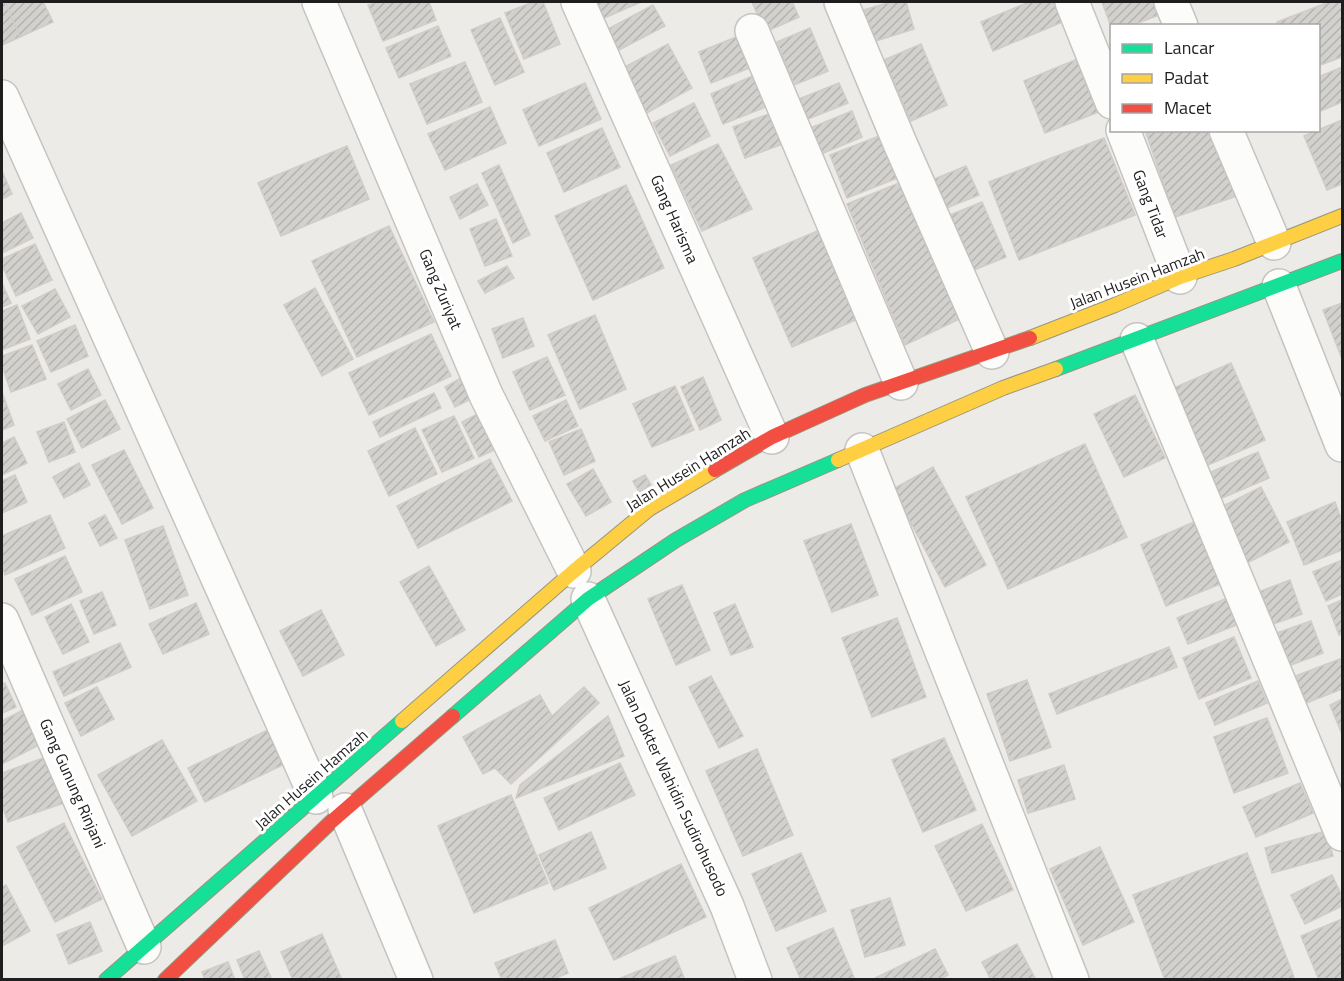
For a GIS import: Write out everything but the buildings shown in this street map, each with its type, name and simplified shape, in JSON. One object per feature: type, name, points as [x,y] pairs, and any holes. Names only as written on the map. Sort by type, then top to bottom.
[{"type":"street","name":"Gang Zuriyat","points":[[319,2],[486,395],[581,585]]},
{"type":"street","name":"Gang Harisma","points":[[578,2],[772,437]]},
{"type":"street","points":[[841,2],[898,141],[992,352]]},
{"type":"street","points":[[1072,2],[1110,97]]},
{"type":"street","points":[[1171,2],[1180,24]]},
{"type":"street","points":[[752,31],[901,383]]},
{"type":"street","points":[[2,97],[316,797]]},
{"type":"street","name":"Gang Tidar","points":[[1124,132],[1180,277]]},
{"type":"street","points":[[1227,132],[1274,243]]},
{"type":"street","name":"Jalan Husein Hamzah","points":[[165,980],[581,585],[650,509],[772,437],[865,395],[992,352],[1115,305],[1180,277],[1342,216]]},
{"type":"street","name":"Jalan Husein Hamzah","points":[[106,980],[316,797],[581,585],[676,540],[745,500],[1003,388],[1137,340],[1190,317],[1342,261]]},
{"type":"street","points":[[1278,286],[1342,445]]},
{"type":"street","points":[[1137,340],[1342,834]]},
{"type":"street","points":[[862,450],[1072,980]]},
{"type":"street","name":"Jalan Dokter Wahidin Sudirohusodo","points":[[581,585],[728,906],[755,980]]},
{"type":"street","name":"Gang Gunung Rinjani","points":[[2,620],[144,947]]},
{"type":"street","points":[[345,810],[416,980]]},
{"type":"traffic: fast","points":[[1056,369],[1342,261]]},
{"type":"traffic: fast","points":[[453,716],[588,599],[676,540],[745,500],[838,460]]},
{"type":"traffic: fast","points":[[106,980],[402,721]]},
{"type":"traffic: slow","points":[[1030,338],[1180,277],[1234,259],[1342,216]]},
{"type":"traffic: slow","points":[[838,460],[1003,388],[1056,369]]},
{"type":"traffic: slow","points":[[402,721],[574,571],[649,509],[715,470]]},
{"type":"traffic: jam","points":[[715,470],[772,437],[865,395],[1030,338]]},
{"type":"traffic: jam","points":[[165,980],[331,822],[453,716]]}]
